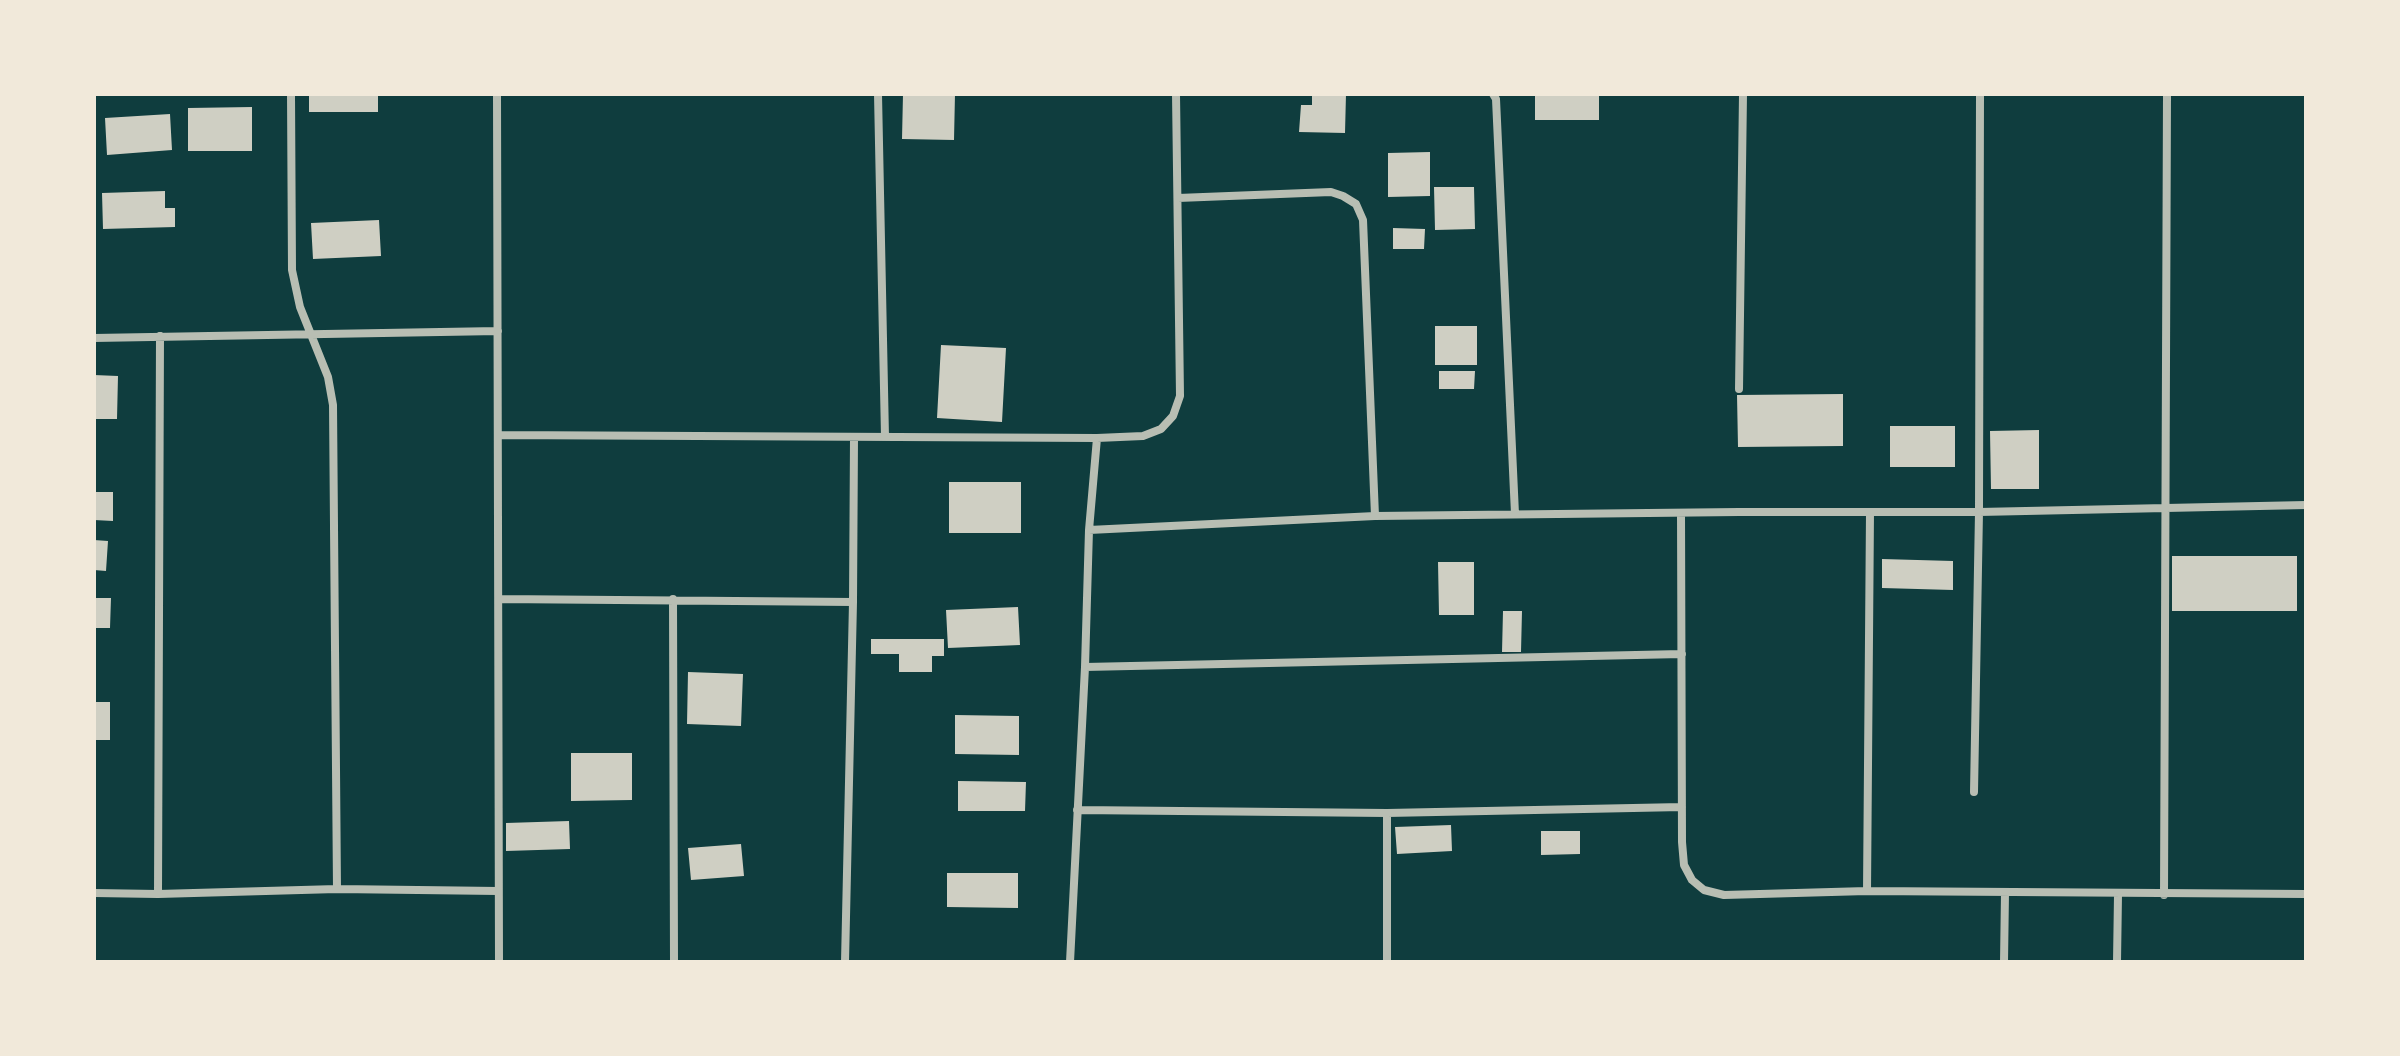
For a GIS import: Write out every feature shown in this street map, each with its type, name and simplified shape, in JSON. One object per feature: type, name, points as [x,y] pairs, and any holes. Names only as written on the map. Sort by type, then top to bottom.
[{"type":"street","points":[[291,94],[292,270],[309,335],[328,377],[333,405],[337,889]]},
{"type":"street","points":[[497,94],[499,962]]},
{"type":"street","points":[[878,94],[885,437]]},
{"type":"street","points":[[498,435],[1097,438],[1143,436],[1161,429],[1173,416],[1180,396],[1176,94]]},
{"type":"street","points":[[1493,94],[1496,99],[1515,514]]},
{"type":"street","points":[[1739,389],[1743,94]]},
{"type":"street","points":[[1974,792],[1979,512],[1980,94]]},
{"type":"street","points":[[2164,895],[2167,94]]},
{"type":"street","points":[[1178,198],[1331,192],[1356,204],[1363,220],[1375,516]]},
{"type":"street","points":[[94,338],[498,331]]},
{"type":"street","points":[[158,894],[160,336]]},
{"type":"street","points":[[845,962],[854,438]]},
{"type":"street","points":[[1070,962],[1089,530],[1097,438]]},
{"type":"street","points":[[1089,530],[1375,516],[1979,512],[2306,505]]},
{"type":"street","points":[[1867,891],[1870,512]]},
{"type":"street","points":[[1681,513],[1684,865],[1692,880],[1704,890],[1724,895],[1867,891],[2306,894]]},
{"type":"street","points":[[499,599],[853,602]]},
{"type":"street","points":[[673,599],[674,962]]},
{"type":"street","points":[[1085,667],[1682,654]]},
{"type":"street","points":[[1077,810],[1387,813],[1682,807]]},
{"type":"street","points":[[1387,813],[1387,962]]},
{"type":"street","points":[[94,893],[337,889],[498,891]]},
{"type":"street","points":[[2004,962],[2005,893]]},
{"type":"street","points":[[2117,962],[2118,895]]},
{"type":"building","points":[[309,94],[378,94],[378,112],[309,112]]},
{"type":"building","points":[[903,94],[955,94],[954,140],[902,139]]},
{"type":"building","points":[[1312,94],[1346,94],[1345,133],[1299,132],[1301,105],[1312,105]]},
{"type":"building","points":[[1535,94],[1599,94],[1599,120],[1535,120]]},
{"type":"building","points":[[252,107],[252,151],[188,151],[188,108]]},
{"type":"building","points":[[170,114],[172,150],[107,155],[105,118]]},
{"type":"building","points":[[1430,152],[1430,196],[1388,197],[1388,153]]},
{"type":"building","points":[[1434,187],[1474,187],[1475,229],[1435,230]]},
{"type":"building","points":[[165,191],[165,208],[175,208],[175,227],[103,229],[102,193]]},
{"type":"building","points":[[379,220],[381,256],[313,259],[311,223]]},
{"type":"building","points":[[1393,228],[1425,229],[1424,249],[1393,249]]},
{"type":"building","points":[[1435,326],[1477,326],[1477,365],[1435,365]]},
{"type":"building","points":[[941,345],[1006,348],[1002,422],[937,418]]},
{"type":"building","points":[[1439,371],[1475,371],[1474,389],[1439,389]]},
{"type":"building","points":[[94,375],[118,376],[117,419],[94,419]]},
{"type":"building","points":[[1843,394],[1843,446],[1738,447],[1737,395]]},
{"type":"building","points":[[1890,426],[1955,426],[1955,467],[1890,467]]},
{"type":"building","points":[[2039,430],[2039,489],[1991,489],[1990,431]]},
{"type":"building","points":[[949,482],[1021,482],[1021,533],[949,533]]},
{"type":"building","points":[[94,492],[113,492],[113,521],[94,520]]},
{"type":"building","points":[[94,540],[108,541],[106,571],[94,570]]},
{"type":"building","points":[[2172,556],[2297,556],[2297,611],[2172,611]]},
{"type":"building","points":[[1882,559],[1953,561],[1953,590],[1882,588]]},
{"type":"building","points":[[1438,562],[1474,562],[1474,615],[1439,615]]},
{"type":"building","points":[[94,598],[111,598],[110,628],[94,628]]},
{"type":"building","points":[[1018,607],[1020,645],[948,648],[946,610]]},
{"type":"building","points":[[1503,611],[1522,611],[1521,652],[1502,652]]},
{"type":"building","points":[[871,639],[944,639],[944,656],[932,656],[932,672],[899,672],[899,654],[871,654]]},
{"type":"building","points":[[688,672],[743,674],[741,726],[687,724]]},
{"type":"building","points":[[94,702],[110,702],[110,740],[94,740]]},
{"type":"building","points":[[955,715],[1019,716],[1019,755],[955,754]]},
{"type":"building","points":[[571,753],[632,753],[632,800],[571,801]]},
{"type":"building","points":[[958,781],[1026,782],[1025,811],[958,811]]},
{"type":"building","points":[[569,821],[570,849],[506,851],[506,823]]},
{"type":"building","points":[[1451,825],[1452,851],[1397,854],[1395,827]]},
{"type":"building","points":[[1541,831],[1580,831],[1580,854],[1541,855]]},
{"type":"building","points":[[741,844],[744,876],[691,880],[688,848]]},
{"type":"building","points":[[947,873],[1018,873],[1018,908],[947,907]]}]
